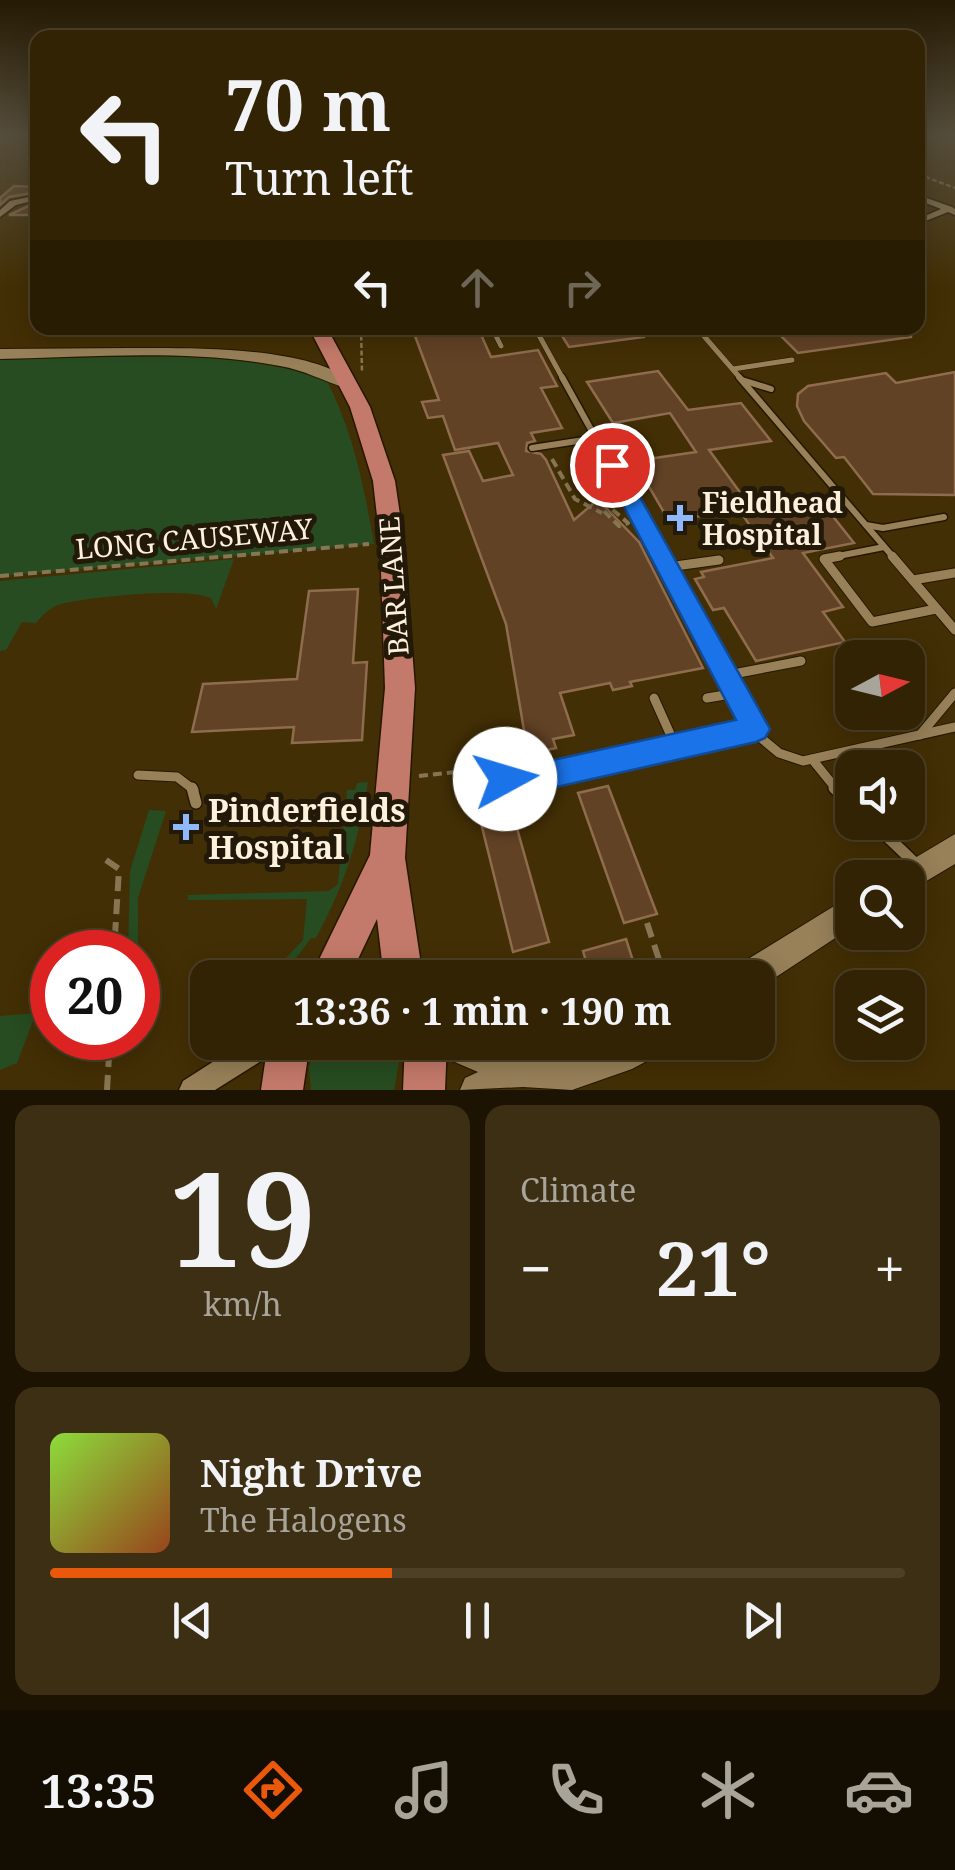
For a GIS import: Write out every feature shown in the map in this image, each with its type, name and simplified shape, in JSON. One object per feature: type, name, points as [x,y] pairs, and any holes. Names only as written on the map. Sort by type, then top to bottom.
[{"type":"main road","name":"BAR LANE","points":[[321,335],[360,406],[384,481],[392,542],[400,688],[387,858],[401,960]]},
{"type":"main road","name":"BAR LANE","points":[[338,960],[387,858]]},
{"type":"main road","points":[[282,1090],[286,1060]]},
{"type":"main road","points":[[424,1090],[425,1060]]},
{"type":"street","points":[[0,214],[14,203],[30,200]]},
{"type":"street","points":[[925,200],[952,210]]},
{"type":"street","points":[[925,223],[952,210]]},
{"type":"street","points":[[292,363],[328,350]]},
{"type":"street","points":[[0,354],[210,354],[322,369],[348,386]]},
{"type":"street","points":[[925,868],[955,848]]},
{"type":"street","points":[[774,960],[835,921]]},
{"type":"street","points":[[192,1090],[240,1060]]},
{"type":"street","points":[[492,1060],[521,1072],[580,1075],[611,1060]]},
{"type":"street","points":[[477,1090],[521,1072]]},
{"type":"lane","points":[[496,335],[501,346]]},
{"type":"lane","points":[[539,335],[756,729],[779,753],[804,761],[955,726]]},
{"type":"lane","points":[[703,335],[955,630]]},
{"type":"lane","points":[[733,369],[792,360]]},
{"type":"lane","points":[[742,380],[771,389]]},
{"type":"lane","points":[[532,448],[596,438]]},
{"type":"lane","points":[[866,525],[883,528],[944,517]]},
{"type":"lane","points":[[884,547],[824,558],[872,622],[936,609]]},
{"type":"lane","points":[[668,567],[719,560]]},
{"type":"lane","points":[[913,580],[955,573]]},
{"type":"lane","points":[[728,675],[801,661]]},
{"type":"lane","points":[[707,698],[737,693]]},
{"type":"lane","points":[[920,735],[955,694]]},
{"type":"lane","points":[[654,698],[676,747]]},
{"type":"lane","points":[[498,765],[505,779],[521,781],[756,729]]},
{"type":"lane","points":[[812,759],[835,789]]},
{"type":"lane","points":[[138,775],[172,775],[189,780],[196,789],[196,804]]},
{"type":"lane","points":[[887,840],[903,860]]},
{"type":"path","points":[[348,386],[362,374],[361,335]]},
{"type":"path","points":[[545,446],[575,499],[603,512],[618,526],[628,523],[605,504],[609,498],[627,492]]},
{"type":"path","name":"LONG CAUSEWAY","points":[[0,576],[392,542]]},
{"type":"path","points":[[414,776],[475,772],[498,765]]},
{"type":"path","points":[[106,860],[119,869],[115,930]]},
{"type":"path","points":[[647,923],[659,960]]},
{"type":"path","points":[[108,1090],[109,1060]]},
{"type":"green space","points":[[0,358],[205,358],[287,369],[326,379],[362,480],[374,544],[0,576]]},
{"type":"green space","points":[[234,559],[216,609],[211,598],[180,593],[75,601],[53,607],[36,623],[22,622],[6,650],[0,651],[0,581]]},
{"type":"green space","points":[[368,782],[349,862],[316,938],[311,938],[295,960],[284,960],[303,940],[307,899],[188,900],[188,895],[329,891],[338,884],[347,790],[355,790],[357,783]]},
{"type":"green space","points":[[149,810],[166,811],[138,898],[138,930],[129,930],[130,871]]},
{"type":"green space","points":[[30,1014],[30,1029],[17,1063],[0,1070],[0,1016]]},
{"type":"green space","points":[[312,1060],[399,1060],[394,1090],[311,1090]]},
{"type":"building","points":[[14,186],[30,187],[30,193],[9,197],[0,205],[0,198]]},
{"type":"building","points":[[30,205],[30,215],[9,215]]},
{"type":"building","points":[[415,335],[481,335],[491,357],[538,350],[557,386],[541,388],[562,428],[531,433],[535,441],[527,443],[526,451],[541,454],[546,460],[574,520],[595,502],[639,542],[703,668],[630,682],[632,686],[613,690],[610,683],[560,693],[574,735],[553,739],[556,748],[528,754],[506,624],[443,455],[469,451],[483,481],[513,475],[498,443],[455,450],[443,416],[428,418],[422,402],[439,400]]},
{"type":"building","points":[[561,335],[644,335],[644,337],[569,347]]},
{"type":"building","points":[[780,335],[911,335],[911,337],[798,353]]},
{"type":"building","points":[[658,371],[688,410],[741,403],[771,441],[709,450],[750,506],[816,495],[854,543],[803,553],[843,607],[823,612],[844,640],[756,661],[724,608],[713,610],[695,579],[704,577],[701,572],[773,558],[739,510],[669,521],[634,461],[696,452],[670,413],[613,423],[587,382]]},
{"type":"building","points":[[955,372],[955,495],[873,494],[844,457],[836,458],[804,421],[797,406],[798,394],[808,386],[886,373],[896,383]]},
{"type":"building","points":[[358,589],[353,663],[367,662],[362,740],[292,743],[294,727],[192,732],[203,684],[297,679],[309,591]]},
{"type":"building","points":[[608,786],[657,914],[624,923],[578,793]]},
{"type":"building","points":[[511,807],[549,942],[513,952],[479,815]]},
{"type":"building","points":[[626,939],[633,960],[586,960],[583,951]]},
{"type":"place","name":"Fieldhead Hospital","points":[[680,518]]},
{"type":"place","name":"Pinderfields Hospital","points":[[186,827]]},
{"type":"route","points":[[505,779],[521,781],[756,729],[612,465]]}]
